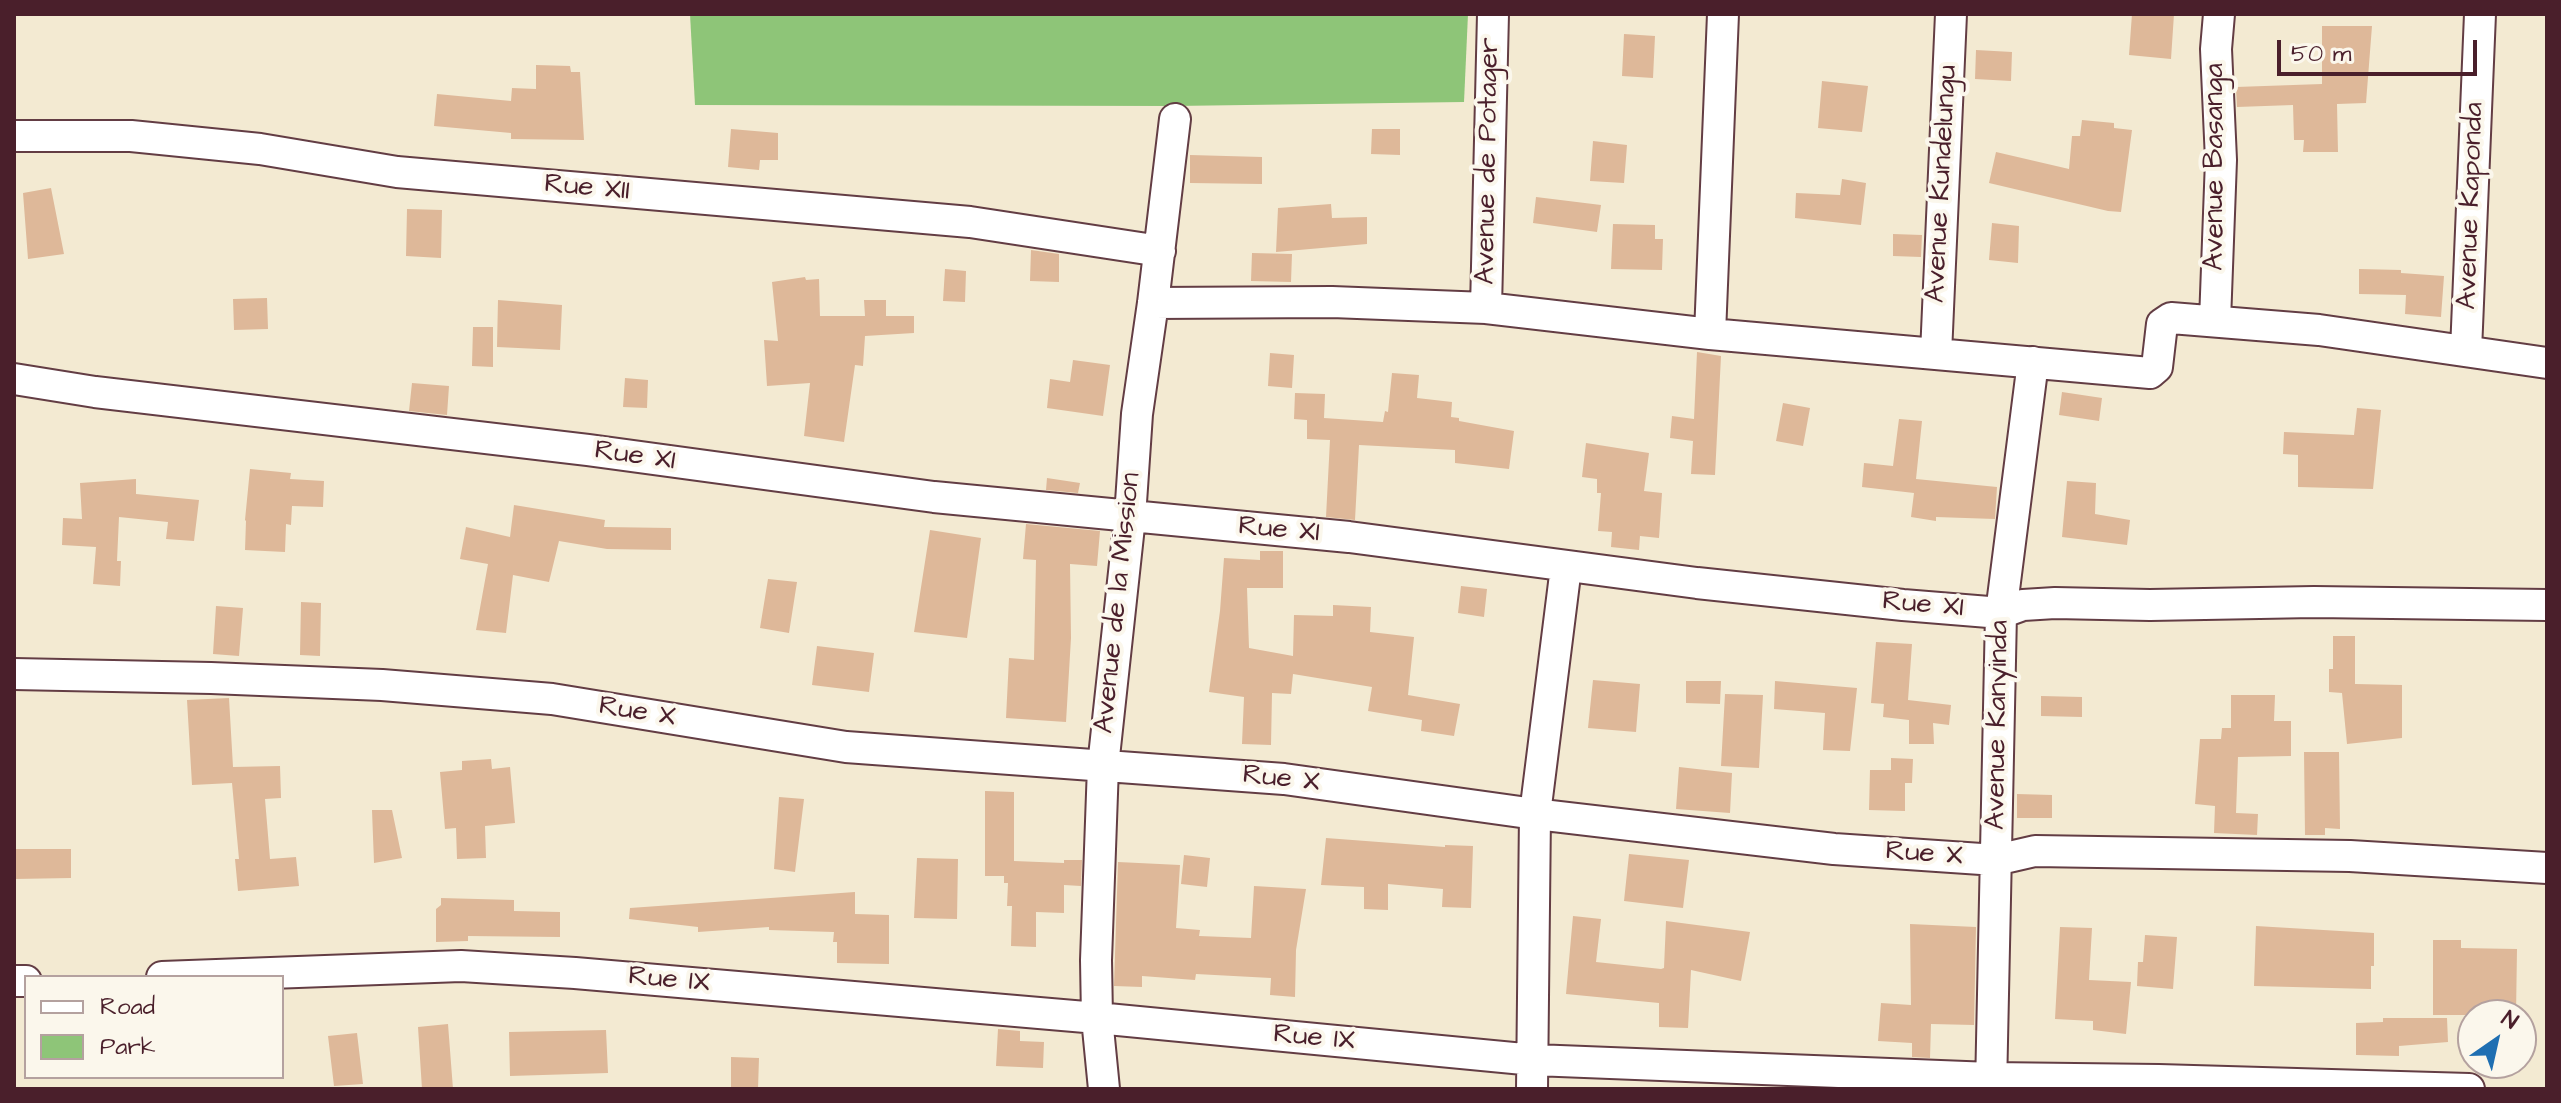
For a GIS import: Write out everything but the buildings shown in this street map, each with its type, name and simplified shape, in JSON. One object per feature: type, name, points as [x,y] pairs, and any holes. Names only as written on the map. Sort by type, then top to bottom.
[{"type":"street","name":"Avenue de Potager","points":[[1486,308],[1493,14]]},
{"type":"street","points":[[1710,334],[1723,14]]},
{"type":"street","name":"Avenue Kundelungu","points":[[1936,354],[1951,14]]},
{"type":"street","name":"Avenue Basanga","points":[[2215,321],[2221,160],[2216,49],[2219,14]]},
{"type":"street","name":"Avenue Kaponda","points":[[2466,351],[2480,14]]},
{"type":"street","name":"Avenue de la Mission","points":[[1104,1089],[1097,1018],[1096,960],[1103,766],[1130,517],[1137,414],[1175,119]]},
{"type":"street","name":"Rue XII","points":[[14,136],[145,137],[260,149],[397,172],[970,222],[1160,251]]},
{"type":"street","points":[[1153,303],[1332,302],[1486,308],[1710,334],[2150,373],[2157,367],[2160,330],[2171,318],[2319,330],[2547,363]]},
{"type":"street","name":"Avenue Kanyinda","points":[[1991,1084],[2001,613],[2033,362]]},
{"type":"street","name":"Rue XI","points":[[14,379],[95,392],[588,450],[934,497],[1349,537],[1799,595],[2001,613],[2023,605],[2055,603],[2547,605]]},
{"type":"street","points":[[1533,1074],[1535,814],[1566,567]]},
{"type":"street","name":"Rue X","points":[[14,674],[382,685],[536,698],[846,747],[1284,779],[1535,814],[1834,849],[1996,860],[2035,851],[2350,856],[2547,868]]},
{"type":"street","name":"Rue IX","points":[[216,975],[461,966],[575,973],[1097,1018],[1533,1074],[1991,1084],[2159,1080],[2469,1089]]},
{"type":"green space","points":[[690,14],[1468,14],[1464,102],[1174,106],[695,105]]}]
